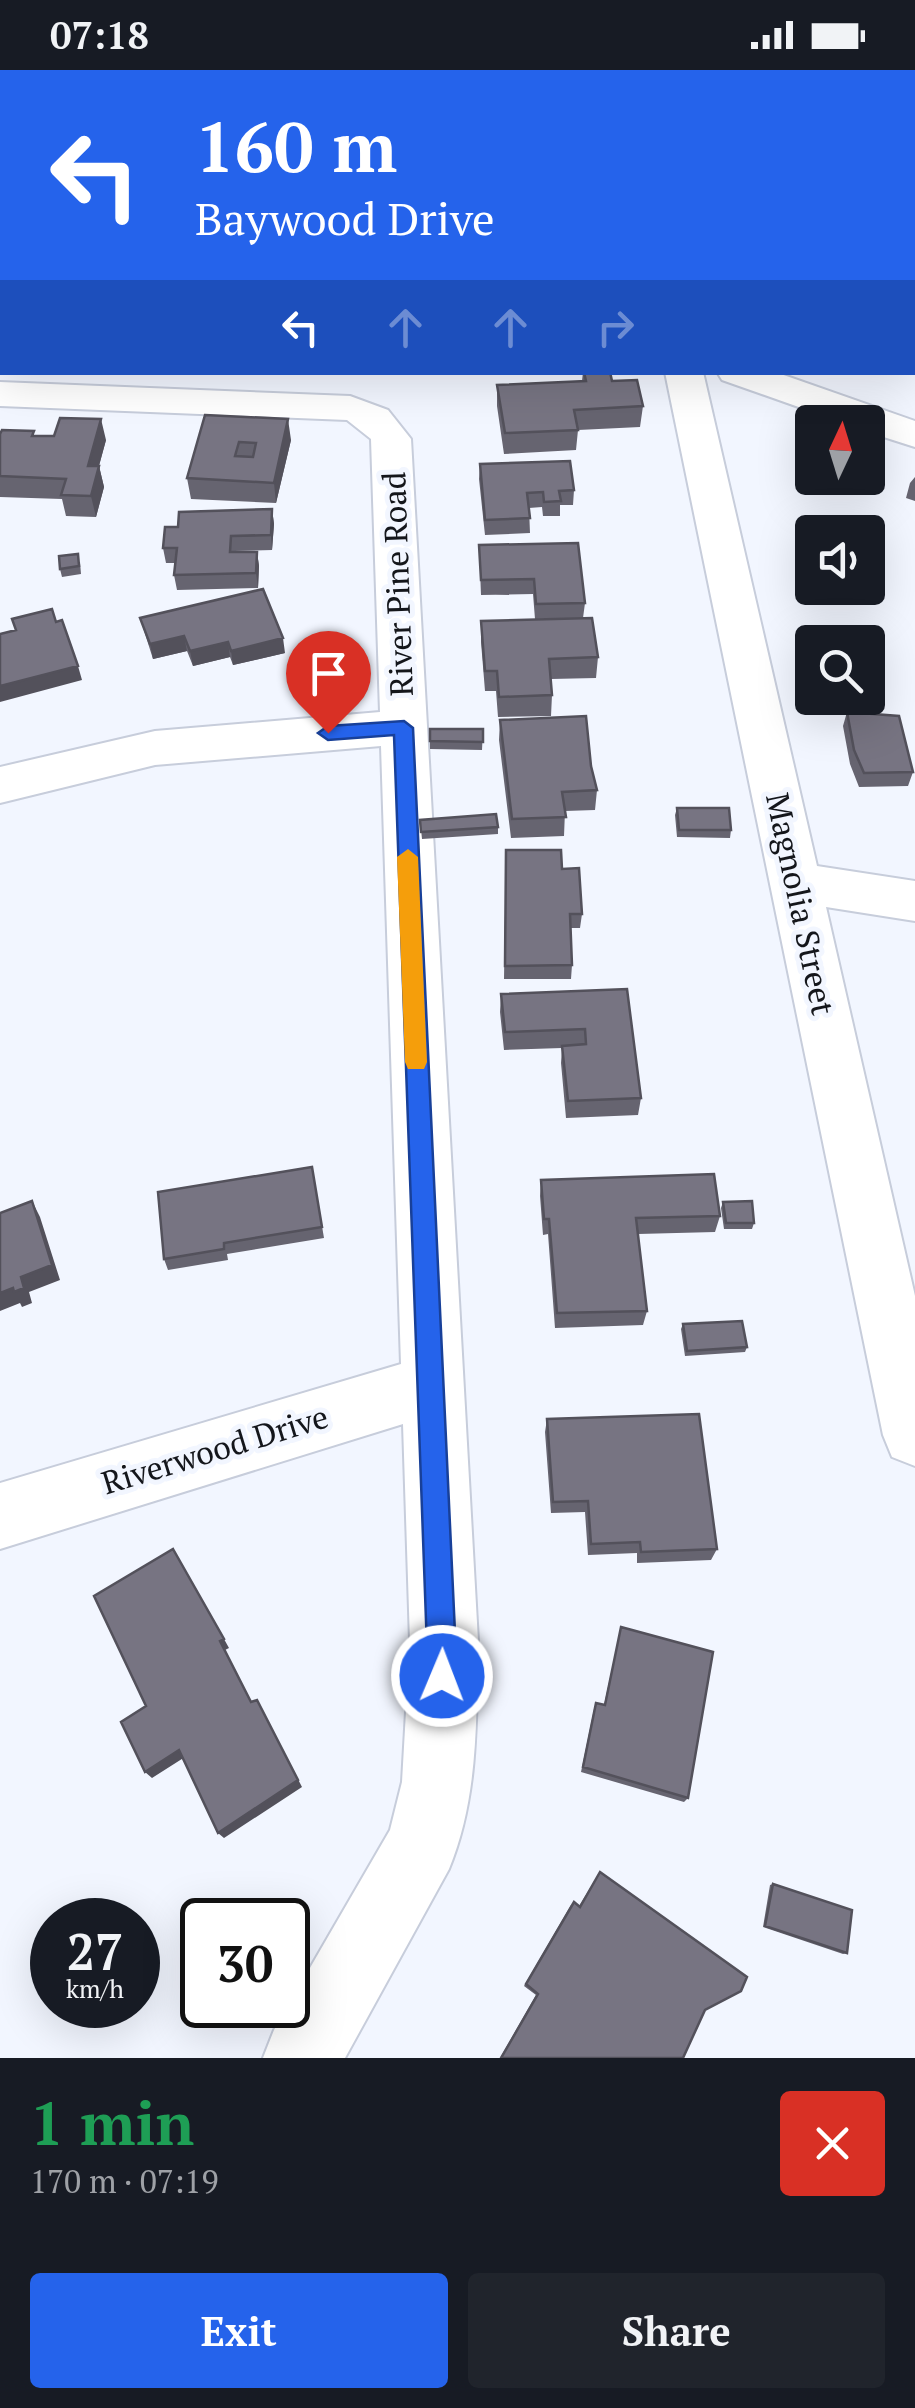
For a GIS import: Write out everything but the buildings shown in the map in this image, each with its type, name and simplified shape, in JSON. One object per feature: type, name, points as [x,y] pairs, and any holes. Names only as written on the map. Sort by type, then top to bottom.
[{"type":"street","name":"Magnolia Street","points":[[685,375],[913,1416]]},
{"type":"street","points":[[745,375],[915,435]]},
{"type":"street","name":"River Pine Road","points":[[0,394],[328,406],[368,412],[380,421],[391,440],[444,1641],[438,1782],[423,1843],[302,2058]]},
{"type":"street","points":[[0,784],[155,748],[404,728]]},
{"type":"street","points":[[796,883],[915,901]]},
{"type":"street","name":"Riverwood Drive","points":[[0,1516],[430,1385]]},
{"type":"slow traffic","points":[[408,857],[416,1062]]},
{"type":"route","points":[[328,733],[404,728],[444,1641],[442,1676]]}]
